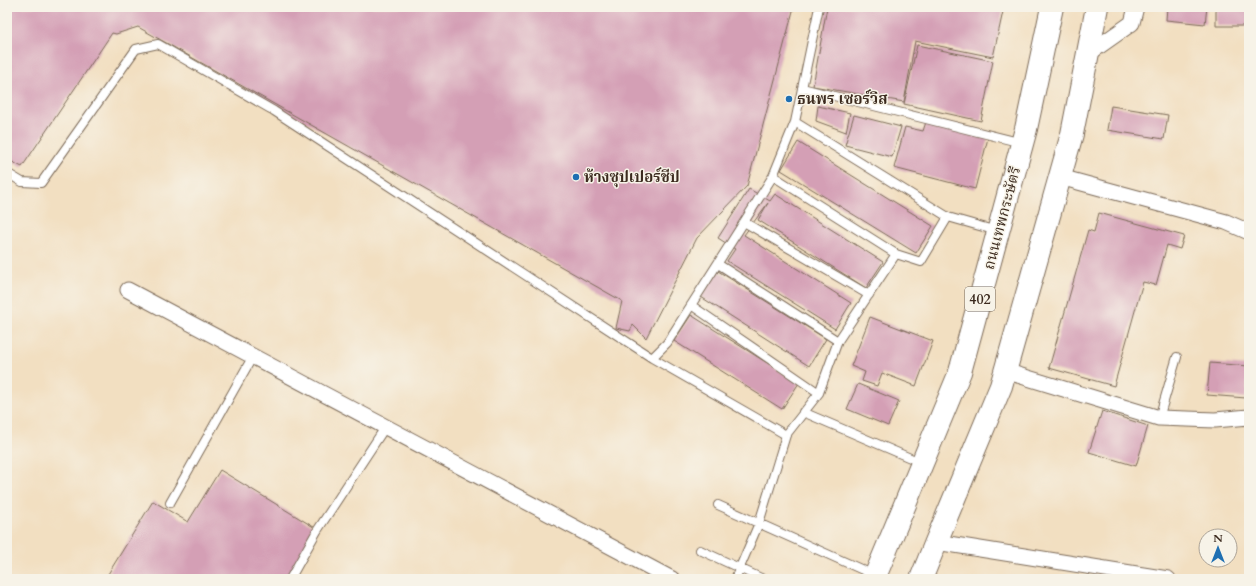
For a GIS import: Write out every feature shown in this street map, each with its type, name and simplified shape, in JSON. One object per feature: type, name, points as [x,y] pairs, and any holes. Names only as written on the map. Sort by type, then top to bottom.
[{"type":"main road","name":"ถนนเทพกระษัตรี","points":[[874,577],[960,372],[1023,143],[1052,7]]},
{"type":"main road","points":[[922,579],[1001,386],[1072,134],[1097,7]]},
{"type":"street","points":[[1088,54],[1132,23],[1136,7]]},
{"type":"street","points":[[1060,177],[1226,222],[1249,232]]},
{"type":"street","points":[[128,290],[672,579]]},
{"type":"street","points":[[1005,370],[1159,418],[1215,420],[1249,417]]},
{"type":"street","points":[[936,542],[1168,579]]},
{"type":"lane","points":[[652,358],[667,343],[773,176],[795,122],[819,7]]},
{"type":"lane","points":[[7,173],[22,182],[41,182],[136,49],[158,44],[274,111],[652,358],[786,435]]},
{"type":"lane","points":[[802,88],[1023,143]]},
{"type":"lane","points":[[795,122],[948,217],[999,232]]},
{"type":"lane","points":[[773,176],[896,254],[921,262],[948,217]]},
{"type":"lane","points":[[744,222],[869,295]]},
{"type":"lane","points":[[735,579],[759,524],[786,435],[819,393],[838,341],[896,254]]},
{"type":"lane","points":[[718,264],[838,341]]},
{"type":"lane","points":[[691,305],[819,393]]},
{"type":"lane","points":[[170,503],[253,356]]},
{"type":"lane","points":[[1159,418],[1177,357]]},
{"type":"lane","points":[[803,412],[922,463]]},
{"type":"lane","points":[[290,579],[317,531],[386,426]]},
{"type":"lane","points":[[718,505],[874,577]]},
{"type":"lane","points":[[700,550],[763,579]]},
{"type":"building","name":"ห้างซุปเปอร์ชีป","points":[[7,7],[794,7],[747,186],[697,238],[646,338],[633,325],[630,331],[616,328],[622,301],[138,27],[116,34],[112,33],[22,167],[7,159]]},
{"type":"building","points":[[827,7],[1004,7],[993,57],[915,41],[904,102],[813,86]]},
{"type":"building","points":[[1167,7],[1207,7],[1205,24],[1166,20]]},
{"type":"building","points":[[1216,7],[1249,7],[1249,26],[1216,26]]},
{"type":"building","points":[[917,45],[993,61],[981,121],[904,104]]},
{"type":"building","points":[[818,106],[850,113],[846,132],[816,121]]},
{"type":"building","points":[[1111,106],[1168,115],[1164,139],[1107,130]]},
{"type":"building","points":[[854,115],[901,127],[892,157],[845,145]]},
{"type":"building","points":[[926,122],[988,138],[975,189],[894,168],[905,127],[923,131]]},
{"type":"building","points":[[798,142],[933,226],[916,253],[781,170]]},
{"type":"building","points":[[749,189],[770,201],[775,194],[883,262],[866,288],[758,220],[768,203],[744,235],[851,303],[835,329],[727,261],[735,249],[718,238]]},
{"type":"building","points":[[1099,213],[1184,236],[1180,249],[1167,245],[1156,285],[1143,282],[1114,386],[1049,368],[1088,230],[1094,232]]},
{"type":"building","points":[[718,271],[826,339],[809,366],[701,297]]},
{"type":"building","points":[[691,315],[799,383],[782,409],[674,341]]},
{"type":"building","points":[[870,317],[933,341],[916,386],[882,373],[877,386],[862,381],[865,372],[851,366]]},
{"type":"building","points":[[1210,363],[1249,366],[1246,398],[1207,395]]},
{"type":"building","points":[[858,384],[899,401],[888,426],[847,409]]},
{"type":"building","points":[[1102,411],[1148,426],[1136,466],[1089,452]]},
{"type":"building","points":[[220,470],[317,529],[287,579],[105,579],[153,501],[188,522]]},
{"type":"place","name":"ธนพร เซอร์วิส","points":[[789,99]]},
{"type":"place","name":"ห้างซุปเปอร์ชีป","points":[[576,177]]}]
